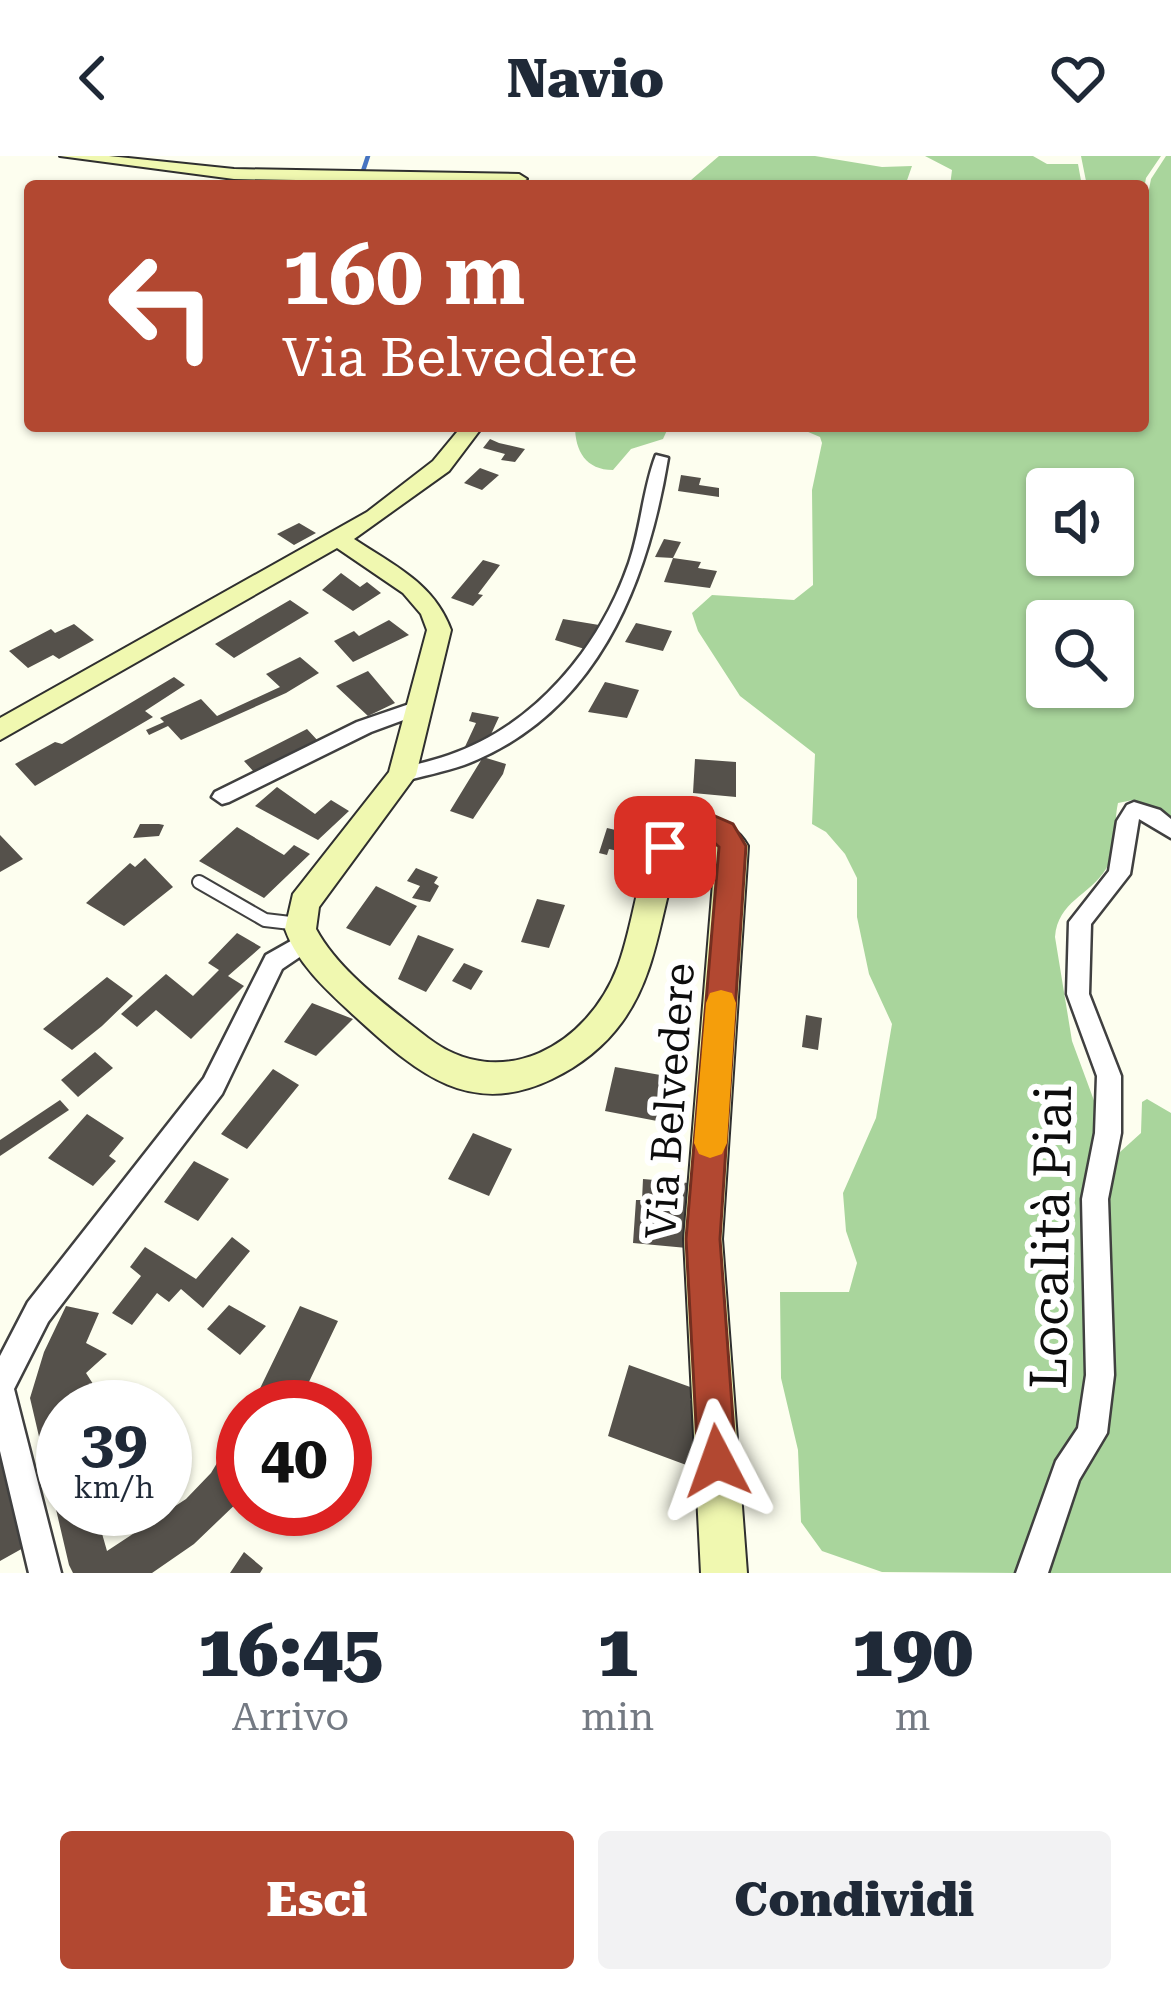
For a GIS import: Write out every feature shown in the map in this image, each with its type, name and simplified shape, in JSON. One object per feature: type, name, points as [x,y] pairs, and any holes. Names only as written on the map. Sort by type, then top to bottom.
[{"type":"street","points":[[68,156],[234,174],[368,180]]},
{"type":"street","points":[[0,730],[339,539],[406,495],[441,466],[468,432]]},
{"type":"street","points":[[402,776],[450,764],[512,735],[543,712],[574,677],[628,594],[653,518],[661,458]]},
{"type":"street","points":[[45,1573],[0,1389],[38,1312],[212,1086],[274,962],[302,933],[304,903],[402,776],[439,630],[436,616],[417,591],[339,539]]},
{"type":"street","points":[[222,797],[364,727],[421,706]]},
{"type":"street","name":"Località Piai","points":[[1032,1573],[1067,1472],[1092,1433],[1100,1375],[1095,1199],[1108,1133],[1108,1076],[1078,994],[1080,922],[1119,874],[1127,821],[1134,810],[1154,815],[1171,830]]},
{"type":"street","name":"Via Belvedere","points":[[302,933],[405,1039],[440,1066],[488,1081],[524,1076],[586,1038],[625,988],[642,953],[672,835],[686,824],[708,823],[723,831],[733,846],[703,1239],[724,1573]]},
{"type":"lane","points":[[199,882],[265,920],[302,933]]},
{"type":"green space","points":[[719,156],[815,156],[882,167],[912,166],[907,180],[691,180]]},
{"type":"green space","points":[[925,156],[1033,156],[1047,164],[1078,164],[1081,180],[951,180],[952,170]]},
{"type":"green space","points":[[1081,156],[1161,156],[1146,180],[1086,180]]},
{"type":"green space","points":[[1166,156],[1171,156],[1171,820],[1133,800],[1118,803],[1110,861],[1062,915],[1055,937],[1072,1041],[1096,1106],[1086,1419],[1047,1493],[1019,1573],[882,1572],[822,1551],[801,1522],[798,1450],[781,1378],[780,1292],[849,1292],[857,1263],[846,1231],[843,1193],[876,1118],[892,1024],[869,974],[857,917],[857,878],[845,854],[812,824],[815,754],[740,696],[698,631],[692,613],[712,595],[794,600],[813,585],[812,490],[822,443],[808,432],[1149,432],[1149,189]]},
{"type":"green space","points":[[576,432],[666,432],[663,439],[631,449],[613,470],[589,463]]},
{"type":"green space","points":[[1147,1099],[1171,1113],[1171,1573],[1042,1573],[1078,1472],[1110,1161],[1141,1133],[1142,1102]]},
{"type":"building","points":[[490,439],[525,449],[515,462],[501,460],[505,454],[483,448]]},
{"type":"building","points":[[480,468],[499,475],[482,490],[464,483]]},
{"type":"building","points":[[681,475],[701,478],[699,485],[719,488],[719,497],[678,491]]},
{"type":"building","points":[[299,523],[316,533],[294,545],[277,534]]},
{"type":"building","points":[[664,539],[681,542],[673,558],[655,557]]},
{"type":"building","points":[[673,558],[701,562],[698,568],[717,571],[710,588],[664,582]]},
{"type":"building","points":[[483,560],[500,565],[478,594],[483,595],[473,606],[451,598]]},
{"type":"building","points":[[341,573],[360,587],[367,582],[381,593],[353,611],[322,590]]},
{"type":"building","points":[[290,600],[309,613],[234,658],[215,644]]},
{"type":"building","points":[[563,619],[599,625],[588,650],[555,640]]},
{"type":"building","points":[[389,620],[409,635],[353,662],[334,641],[354,631],[359,636]]},
{"type":"building","points":[[636,623],[672,631],[663,651],[625,642]]},
{"type":"building","points":[[74,624],[94,640],[59,659],[53,655],[28,668],[9,651],[51,629],[55,633]]},
{"type":"building","points":[[300,657],[319,673],[286,693],[181,740],[168,726],[149,735],[146,730],[201,699],[217,716],[280,687],[266,674]]},
{"type":"building","points":[[368,671],[395,703],[368,716],[336,686]]},
{"type":"building","points":[[174,677],[185,685],[145,711],[153,717],[35,786],[15,764],[55,742],[62,744]]},
{"type":"building","points":[[605,682],[639,690],[627,718],[588,712]]},
{"type":"building","points":[[472,712],[499,717],[487,743],[463,751],[476,723],[469,721]]},
{"type":"building","points":[[307,729],[319,742],[254,772],[244,761]]},
{"type":"building","points":[[483,757],[506,764],[503,774],[473,819],[450,811]]},
{"type":"building","points":[[695,759],[736,762],[736,797],[693,793]]},
{"type":"building","points":[[277,787],[315,814],[331,800],[349,811],[318,840],[255,806]]},
{"type":"building","points":[[140,824],[164,825],[159,836],[133,838]]},
{"type":"building","points":[[237,827],[284,855],[294,845],[310,854],[264,898],[199,861]]},
{"type":"building","points":[[607,828],[624,832],[618,851],[609,849],[607,855],[599,853]]},
{"type":"building","points":[[0,835],[23,859],[0,872]]},
{"type":"building","points":[[145,858],[173,887],[124,926],[86,903],[130,863],[135,867]]},
{"type":"building","points":[[416,868],[438,877],[434,883],[439,886],[430,902],[412,898],[420,886],[407,881]]},
{"type":"building","points":[[376,886],[417,906],[390,946],[346,928]]},
{"type":"building","points":[[537,899],[565,905],[549,948],[521,942]]},
{"type":"building","points":[[237,933],[261,947],[228,976],[244,986],[191,1039],[156,1010],[137,1027],[121,1014],[166,974],[193,996],[219,970],[208,963]]},
{"type":"building","points":[[418,935],[454,949],[426,992],[398,979]]},
{"type":"building","points":[[464,963],[483,971],[471,990],[452,981]]},
{"type":"building","points":[[107,977],[133,996],[102,1026],[72,1050],[43,1029]]},
{"type":"building","points":[[312,1003],[353,1019],[316,1056],[284,1042]]},
{"type":"building","points":[[806,1015],[822,1018],[818,1050],[802,1047]]},
{"type":"building","points":[[95,1052],[113,1068],[78,1097],[61,1080]]},
{"type":"building","points":[[615,1067],[666,1076],[657,1121],[605,1111]]},
{"type":"building","points":[[273,1069],[299,1085],[247,1149],[221,1134]]},
{"type":"building","points":[[60,1100],[69,1110],[0,1156],[0,1140]]},
{"type":"building","points":[[87,1114],[124,1138],[109,1156],[116,1161],[93,1186],[48,1158]]},
{"type":"building","points":[[473,1133],[512,1149],[489,1196],[448,1179]]},
{"type":"building","points":[[194,1161],[229,1179],[198,1221],[164,1202]]},
{"type":"building","points":[[643,1179],[689,1183],[687,1248],[633,1243],[636,1200],[642,1200]]},
{"type":"building","points":[[232,1237],[250,1251],[203,1308],[181,1289],[169,1302],[157,1293],[132,1325],[112,1313],[141,1276],[130,1267],[145,1247],[196,1279]]},
{"type":"building","points":[[229,1305],[266,1326],[240,1355],[207,1329]]},
{"type":"building","points":[[66,1306],[99,1313],[86,1343],[107,1354],[86,1373],[90,1380],[36,1380],[36,1424],[30,1398],[44,1352]]},
{"type":"building","points":[[300,1306],[338,1321],[310,1380],[264,1380]]},
{"type":"building","points":[[629,1365],[693,1388],[690,1400],[705,1405],[689,1466],[608,1436]]},
{"type":"building","points":[[0,1450],[25,1547],[0,1561]]},
{"type":"building","points":[[216,1465],[216,1523],[152,1573],[73,1573],[62,1536],[103,1536],[107,1551],[130,1536],[192,1536],[192,1493]]},
{"type":"building","points":[[244,1552],[263,1568],[260,1573],[230,1573]]},
{"type":"waterway","points":[[363,171],[368,156]]},
{"type":"slow traffic","points":[[710,1143],[721,1003]]},
{"type":"route","points":[[665,847],[686,824],[708,823],[723,831],[733,846],[703,1239],[717,1461]]}]
